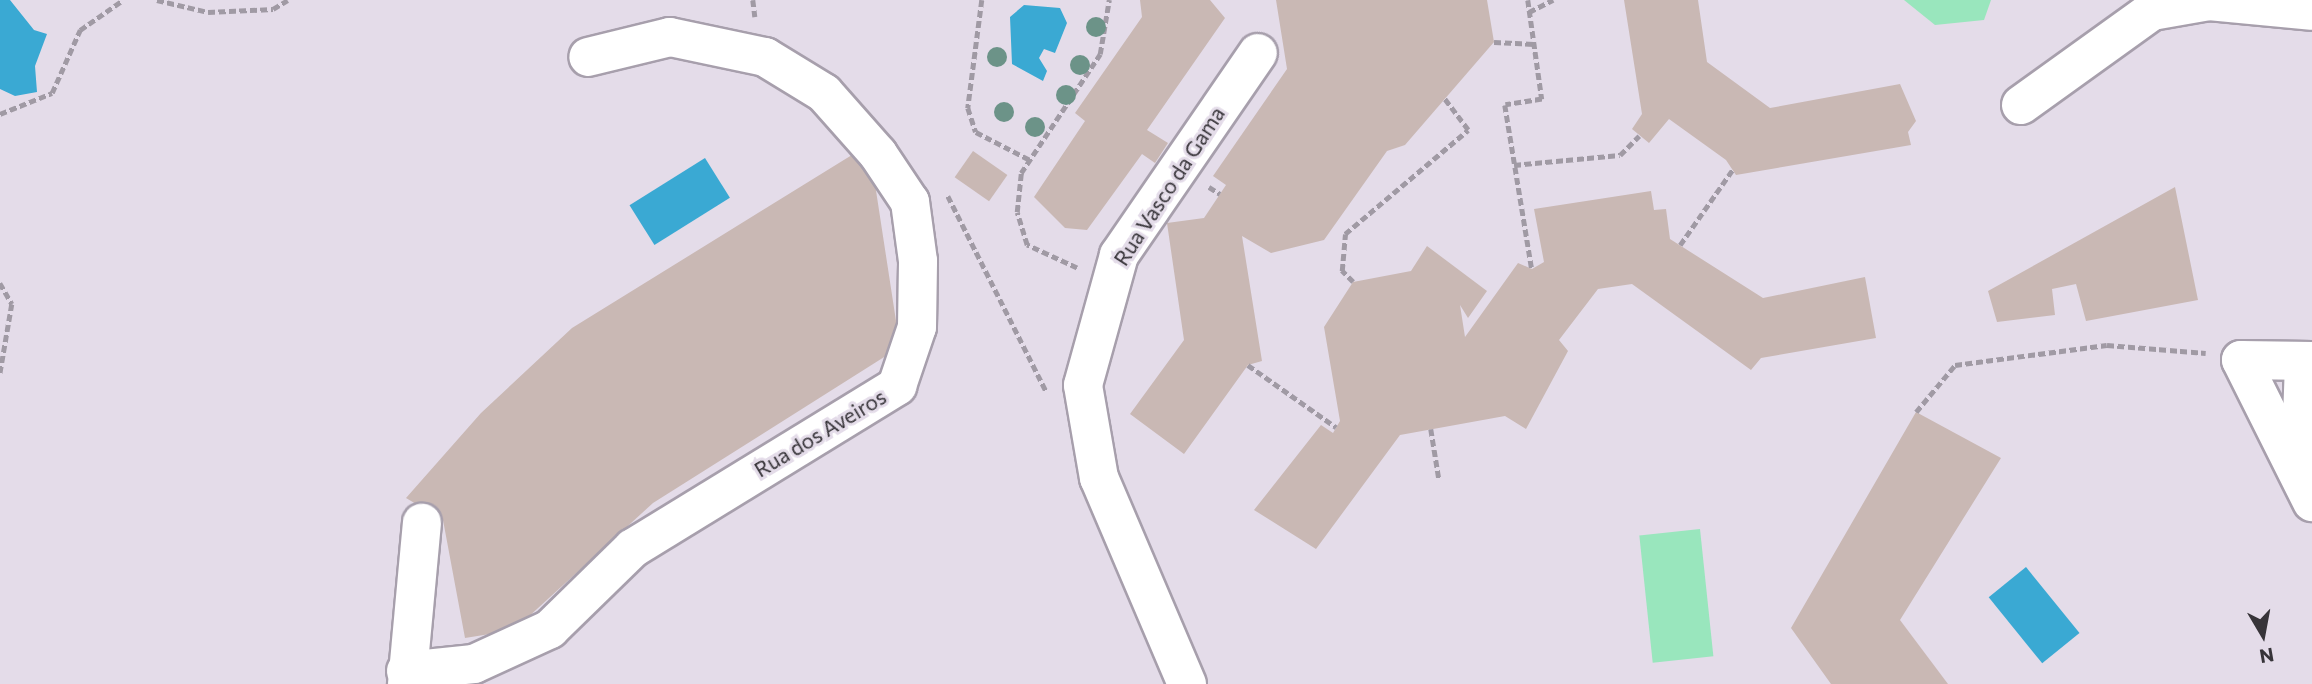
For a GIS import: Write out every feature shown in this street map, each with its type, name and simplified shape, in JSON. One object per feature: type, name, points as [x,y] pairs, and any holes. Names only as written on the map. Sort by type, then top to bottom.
[{"type":"street","points":[[2021,105],[2151,11],[2209,1],[2312,11]]},
{"type":"street","name":"Rua dos Aveiros","points":[[406,678],[474,664],[550,629],[633,548],[897,386],[917,327],[918,261],[910,202],[878,154],[824,93],[765,57],[670,37],[587,57]]},
{"type":"street","name":"Rua Vasco da Gama","points":[[1186,684],[1098,478],[1083,385],[1119,255],[1258,53]]},
{"type":"street","points":[[2312,488],[2301,445],[2308,362],[2241,360],[2312,502]]},
{"type":"street","points":[[406,678],[422,523]]},
{"type":"path","points":[[0,114],[52,93],[80,30],[123,0]]},
{"type":"path","points":[[157,0],[208,12],[273,9],[288,0]]},
{"type":"path","points":[[982,0],[968,108],[976,132],[1030,160]]},
{"type":"path","points":[[1084,271],[1027,245],[1017,212],[1021,173],[1100,54],[1109,0]]},
{"type":"path","points":[[1528,0],[1542,99],[1505,105],[1532,268]]},
{"type":"path","points":[[1529,12],[1553,0]]},
{"type":"path","points":[[1494,42],[1534,44]]},
{"type":"path","points":[[1353,282],[1342,271],[1345,234],[1468,130],[1445,99]]},
{"type":"path","points":[[1514,165],[1620,155],[1639,136]]},
{"type":"path","points":[[1680,245],[1733,169]]},
{"type":"path","points":[[0,283],[12,304],[0,374]]},
{"type":"path","points":[[1916,412],[1955,365],[2107,345],[2241,360]]},
{"type":"path","points":[[1248,365],[1336,427]]},
{"type":"path","points":[[1432,429],[1439,479]]},
{"type":"green space","points":[[1904,0],[1991,0],[1984,20],[1935,25]]},
{"type":"green space","points":[[1700,529],[1713,656],[1653,663],[1639,535]]},
{"type":"water","points":[[0,0],[10,0],[34,30],[47,34],[35,66],[37,92],[15,96],[0,89]]},
{"type":"water","points":[[1024,5],[1060,8],[1067,23],[1055,53],[1044,49],[1039,58],[1047,71],[1043,81],[1012,64],[1010,17]]},
{"type":"water","points":[[705,158],[730,198],[654,245],[630,205]]},
{"type":"water","points":[[2026,567],[2079,633],[2042,663],[1989,597]]},
{"type":"building","points":[[1140,0],[1210,0],[1225,18],[1147,130],[1168,143],[1155,163],[1142,154],[1087,230],[1065,228],[1034,197],[1085,121],[1075,113],[1142,17]]},
{"type":"building","points":[[1276,0],[1487,0],[1494,42],[1405,145],[1387,151],[1324,240],[1271,253],[1242,236],[1262,361],[1248,365],[1184,454],[1130,414],[1184,340],[1167,223],[1204,218],[1226,185],[1213,176],[1287,69]]},
{"type":"building","points":[[1624,0],[1698,0],[1707,62],[1770,108],[1900,84],[1916,121],[1908,132],[1911,145],[1736,175],[1726,160],[1669,119],[1649,143],[1632,129],[1642,114]]},
{"type":"building","points":[[860,150],[875,184],[900,347],[653,503],[514,630],[465,638],[443,520],[406,498],[481,413],[572,328]]},
{"type":"building","points":[[973,151],[1007,175],[989,201],[955,177]]},
{"type":"building","points":[[2175,187],[2198,300],[2086,321],[2076,284],[2052,289],[2055,315],[1997,322],[1988,291]]},
{"type":"building","points":[[1651,191],[1654,210],[1666,209],[1670,239],[1763,298],[1865,277],[1876,338],[1761,358],[1751,370],[1632,284],[1598,289],[1559,340],[1568,351],[1526,429],[1505,416],[1400,435],[1316,549],[1254,510],[1321,425],[1333,433],[1340,421],[1324,327],[1353,282],[1411,271],[1427,246],[1487,291],[1468,318],[1460,305],[1465,337],[1518,263],[1532,269],[1544,262],[1534,209]]},
{"type":"building","points":[[1916,412],[2001,458],[1900,620],[1948,684],[1831,684],[1791,628]]}]
